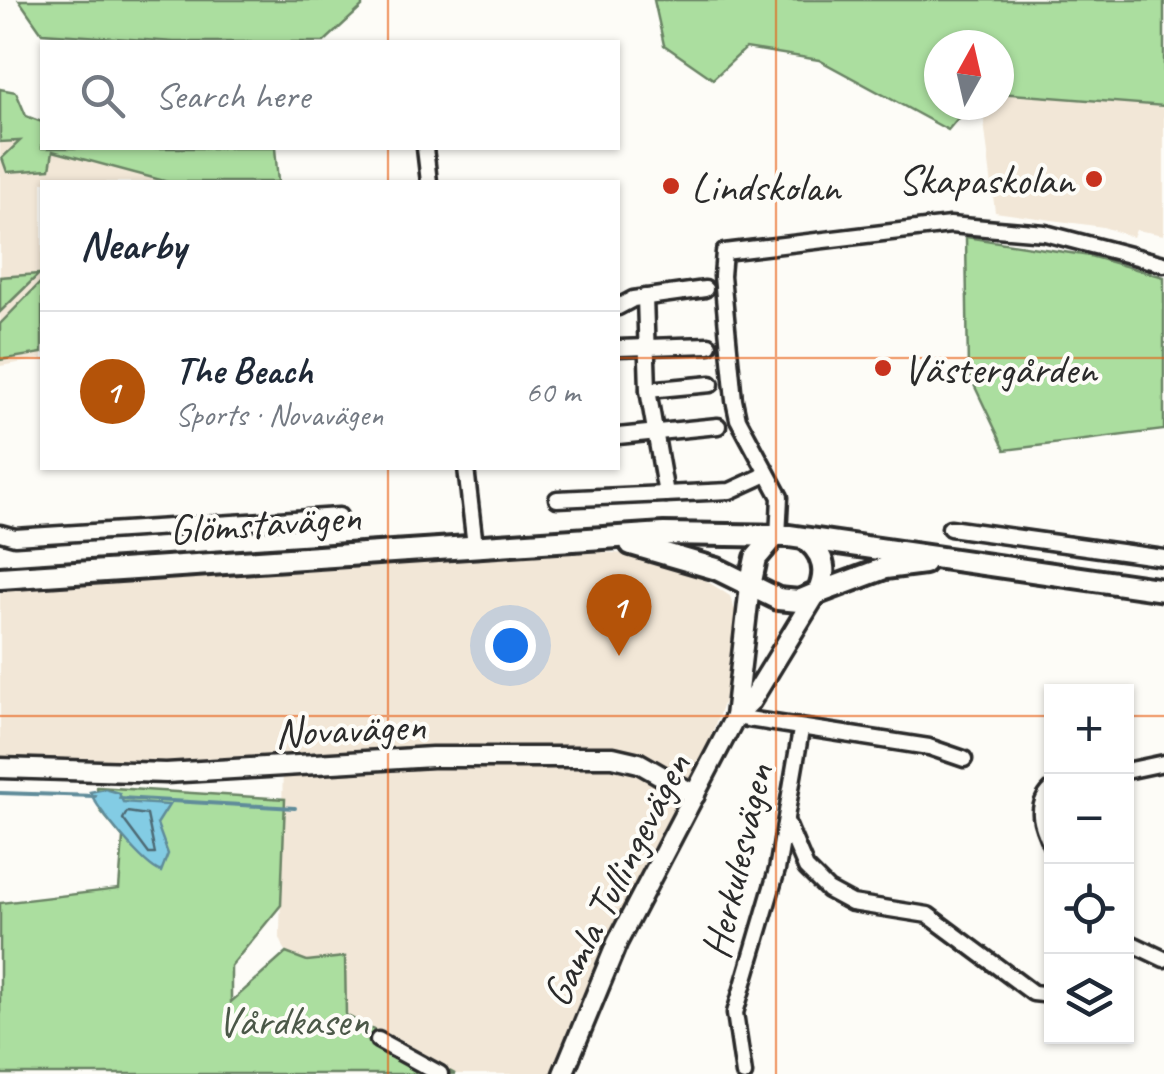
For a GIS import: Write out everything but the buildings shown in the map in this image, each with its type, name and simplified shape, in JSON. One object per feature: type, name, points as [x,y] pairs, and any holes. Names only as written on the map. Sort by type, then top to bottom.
[{"type":"main road","name":"Glömstavägen","points":[[0,578],[664,534],[775,538],[1164,590]]},
{"type":"main road","points":[[750,586],[756,558],[775,538]]},
{"type":"main road","name":"Glömstavägen","points":[[594,539],[666,551],[789,602],[885,568],[956,563]]},
{"type":"main road","points":[[809,542],[823,565],[816,594]]},
{"type":"street","points":[[424,150],[429,180]]},
{"type":"street","points":[[775,538],[780,497],[738,420],[734,400],[722,276],[724,252],[925,227],[981,226],[1075,238],[1164,264]]},
{"type":"street","points":[[620,305],[645,297],[705,289]]},
{"type":"street","points":[[645,297],[648,390],[666,494]]},
{"type":"street","points":[[620,348],[709,345]]},
{"type":"street","points":[[648,390],[711,384]]},
{"type":"street","points":[[620,436],[718,426]]},
{"type":"street","points":[[466,470],[475,546]]},
{"type":"street","points":[[557,499],[730,491],[767,474]]},
{"type":"street","points":[[0,534],[16,538],[339,516]]},
{"type":"street","points":[[950,528],[1164,558]]},
{"type":"street","name":"Gamla Tullingevägen","points":[[736,717],[750,586]]},
{"type":"street","name":"Gamla Tullingevägen","points":[[563,1074],[597,984],[736,717],[751,700],[816,594]]},
{"type":"street","name":"Herkulesvägen","points":[[736,717],[801,730],[777,870],[736,1013],[744,1074]]},
{"type":"street","points":[[801,730],[929,747],[964,759]]},
{"type":"street","name":"Novavägen","points":[[0,768],[166,773],[432,757],[613,756],[639,763],[695,796]]},
{"type":"street","points":[[1134,769],[1164,763]]},
{"type":"street","points":[[786,820],[806,868],[828,890],[852,903],[928,914],[1033,993],[1044,994]]},
{"type":"street","points":[[1134,946],[1164,959]]},
{"type":"street","points":[[378,1040],[440,1074]]},
{"type":"shaded area","points":[[1014,94],[1164,106],[1164,235],[1136,230],[1133,237],[1103,227],[995,212],[984,120],[1014,120]]},
{"type":"shaded area","points":[[0,114],[40,150],[275,150],[278,180],[40,180],[40,359],[0,366]]},
{"type":"shaded area","points":[[589,551],[626,554],[699,576],[730,596],[739,621],[724,701],[706,750],[599,962],[574,1020],[558,1074],[455,1074],[346,1015],[345,957],[307,961],[286,953],[280,938],[283,758],[174,765],[0,758],[0,589],[215,571]]},
{"type":"green space","points":[[19,0],[362,0],[362,7],[326,40],[145,40],[42,33]]},
{"type":"green space","points":[[654,0],[1164,0],[1164,106],[1014,94],[1014,30],[924,30],[924,117],[819,60],[746,48],[713,79],[664,45]]},
{"type":"green space","points":[[0,89],[16,92],[26,116],[40,121],[40,150],[275,150],[278,180],[161,180],[53,151],[50,169],[7,172],[2,158],[20,141],[0,142]]},
{"type":"green space","points":[[930,120],[956,120],[948,130]]},
{"type":"green space","points":[[966,237],[1090,256],[1164,277],[1164,430],[1005,450],[968,372]]},
{"type":"green space","points":[[39,274],[0,312],[0,277]]},
{"type":"green space","points":[[40,283],[40,353],[0,360],[0,324]]},
{"type":"green space","name":"Vårdkasen","points":[[97,787],[285,799],[281,905],[231,966],[231,1002],[286,953],[307,961],[345,957],[346,1015],[455,1074],[0,1074],[0,903],[119,889],[123,838],[100,810]]},
{"type":"water","points":[[105,789],[119,793],[123,802],[169,805],[157,824],[168,854],[161,872],[144,859],[102,812],[90,792]]},
{"type":"waterway","points":[[0,793],[95,796]]},
{"type":"waterway","points":[[120,798],[295,808]]},
{"type":"place","name":"Skapaskolan","points":[[1094,179]]},
{"type":"place","name":"Lindskolan","points":[[671,186]]},
{"type":"place","name":"Västergården","points":[[883,368]]},
{"type":"place","name":"The Beach","points":[[619,656]]}]
